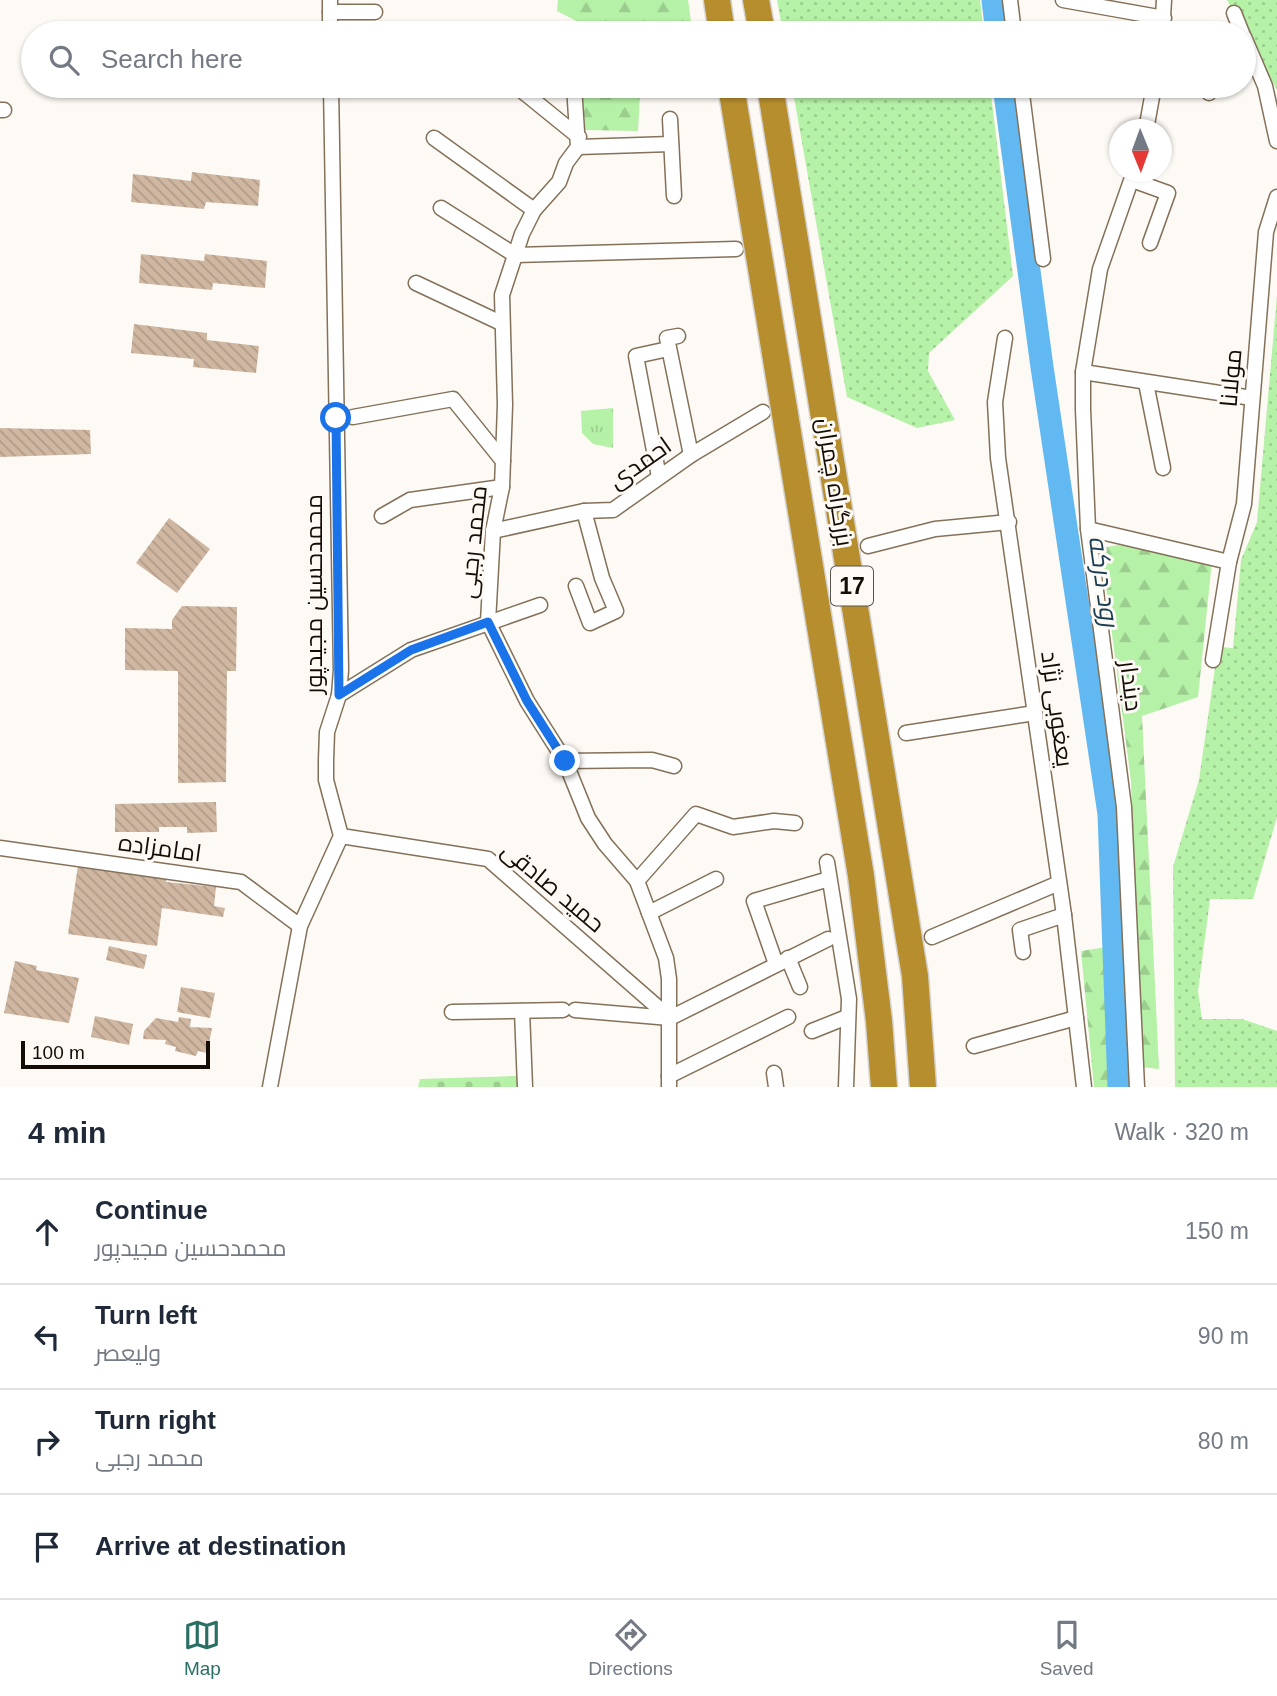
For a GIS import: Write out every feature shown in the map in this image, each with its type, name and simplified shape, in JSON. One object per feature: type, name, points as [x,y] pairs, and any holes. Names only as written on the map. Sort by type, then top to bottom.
[{"type":"highway","points":[[717,0],[720,21]]},
{"type":"highway","points":[[756,0],[760,21]]},
{"type":"highway","name":"بزرگراه چمران","points":[[733,98],[861,876],[879,1021],[884,1087]]},
{"type":"highway","name":"بزرگراه چمران","points":[[772,98],[915,976],[923,1087]]},
{"type":"street","points":[[1010,0],[1013,21]]},
{"type":"street","points":[[1063,0],[1109,5],[1164,18]]},
{"type":"street","points":[[1164,0],[1164,21]]},
{"type":"street","points":[[330,6],[375,12]]},
{"type":"street","points":[[1234,13],[1237,21]]},
{"type":"street","points":[[1256,65],[1265,86],[1277,141]]},
{"type":"street","name":"محمدحسین مجیدپور","points":[[331,98],[339,695],[327,732],[326,780],[341,836]]},
{"type":"street","points":[[530,98],[579,142],[671,144]]},
{"type":"street","points":[[576,98],[579,142]]},
{"type":"street","points":[[1023,98],[1043,259]]},
{"type":"street","points":[[1148,119],[1152,98]]},
{"type":"street","points":[[670,119],[674,196]]},
{"type":"street","points":[[434,138],[534,210]]},
{"type":"street","name":"محمد رجبی","points":[[579,142],[566,163],[559,182],[534,210],[502,295],[505,405],[502,487],[493,531],[488,622],[527,701],[565,761],[588,818],[605,844],[637,881],[666,958],[671,1000],[669,1082]]},
{"type":"street","name":"دیندار","points":[[1131,182],[1100,269],[1083,372],[1088,529],[1124,807],[1137,1087]]},
{"type":"street","points":[[1145,182],[1167,193],[1150,243]]},
{"type":"street","name":"مولانا","points":[[1213,660],[1229,562],[1244,504],[1266,232],[1277,197]]},
{"type":"street","points":[[441,208],[515,255],[736,249]]},
{"type":"street","points":[[416,283],[502,323]]},
{"type":"street","points":[[678,336],[667,338],[668,349],[691,455]]},
{"type":"street","name":"یعغوبی نژاد","points":[[1005,338],[995,402],[998,458],[1064,915],[1084,1087]]},
{"type":"street","points":[[659,477],[636,356],[668,349]]},
{"type":"street","points":[[1083,372],[1252,398]]},
{"type":"street","points":[[1146,383],[1163,468]]},
{"type":"street","points":[[353,417],[453,400],[503,461]]},
{"type":"street","name":"احمدی","points":[[493,531],[584,511],[613,510],[691,455],[763,412]]},
{"type":"street","points":[[382,516],[410,500],[502,487]]},
{"type":"street","points":[[576,586],[590,623],[617,611],[602,578],[584,511]]},
{"type":"street","points":[[868,546],[935,529],[1009,522]]},
{"type":"street","points":[[1088,529],[1229,562]]},
{"type":"street","points":[[339,695],[411,650],[540,605]]},
{"type":"street","points":[[906,733],[1035,713]]},
{"type":"street","points":[[565,761],[652,760],[674,766]]},
{"type":"street","points":[[637,881],[696,814],[733,827],[774,821],[795,823]]},
{"type":"street","points":[[270,1087],[300,926],[341,836]]},
{"type":"street","name":"حمید صادقی","points":[[341,836],[488,859],[670,1018]]},
{"type":"street","name":"امامزاده","points":[[0,848],[242,882],[300,926]]},
{"type":"street","points":[[827,862],[849,999],[846,1087]]},
{"type":"street","points":[[649,913],[716,879]]},
{"type":"street","points":[[800,987],[782,961],[754,901],[829,879]]},
{"type":"street","points":[[932,937],[1059,883]]},
{"type":"street","points":[[1023,952],[1020,930],[1064,915]]},
{"type":"street","points":[[452,1012],[569,1010],[670,1018],[828,939]]},
{"type":"street","points":[[522,1011],[525,1087]]},
{"type":"street","points":[[669,1082],[788,1017]]},
{"type":"street","points":[[812,1031],[847,1017]]},
{"type":"street","points":[[974,1046],[1076,1018]]},
{"type":"green space","points":[[558,0],[688,0],[691,21],[576,21],[557,11]]},
{"type":"green space","points":[[777,0],[980,0],[983,21],[781,21]]},
{"type":"green space","points":[[1227,0],[1277,0],[1277,90],[1256,52],[1256,21],[1239,21]]},
{"type":"green space","points":[[583,98],[640,98],[638,131],[585,130]]},
{"type":"green space","points":[[794,98],[991,98],[1013,276],[929,353],[928,371],[955,420],[917,428],[847,397]]},
{"type":"green space","points":[[1277,295],[1277,817],[1253,899],[1210,899],[1198,991],[1202,1019],[1242,1019],[1277,1031],[1277,1087],[1175,1087],[1173,867],[1199,780],[1218,647],[1233,648],[1241,560],[1257,522]]},
{"type":"green space","points":[[613,408],[613,448],[593,444],[582,433],[581,411]]},
{"type":"green space","points":[[1118,545],[1212,561],[1198,697],[1142,716],[1159,1069],[1141,1067],[1131,781],[1101,548]]},
{"type":"green space","points":[[1107,947],[1111,1087],[1094,1087],[1081,951]]},
{"type":"green space","points":[[520,1076],[520,1087],[418,1087],[420,1079]]},
{"type":"building","points":[[192,172],[260,180],[258,206],[206,202],[204,209],[131,202],[133,174],[191,181]]},
{"type":"building","points":[[141,254],[204,261],[205,254],[267,261],[265,288],[213,283],[212,290],[139,283]]},
{"type":"building","points":[[134,324],[207,333],[207,340],[259,346],[256,373],[193,367],[194,359],[131,353]]},
{"type":"building","points":[[0,428],[90,430],[91,454],[0,457]]},
{"type":"building","points":[[169,518],[210,549],[177,593],[136,563]]},
{"type":"building","points":[[182,606],[237,607],[236,671],[227,671],[226,782],[178,783],[178,671],[125,670],[125,628],[172,629],[172,620]]},
{"type":"building","points":[[216,802],[217,832],[187,833],[187,827],[159,827],[159,832],[115,832],[115,804]]},
{"type":"building","points":[[78,865],[167,877],[166,882],[216,887],[214,906],[225,908],[223,917],[162,908],[157,946],[68,934]]},
{"type":"building","points":[[109,946],[147,955],[144,969],[106,960]]},
{"type":"building","points":[[15,961],[37,966],[36,970],[79,978],[69,1023],[4,1013]]},
{"type":"building","points":[[181,987],[215,993],[210,1018],[177,1012]]},
{"type":"building","points":[[95,1016],[133,1024],[129,1045],[91,1037]]},
{"type":"building","points":[[179,1017],[191,1019],[190,1027],[212,1028],[207,1053],[198,1051],[196,1056],[175,1051],[176,1047],[165,1044],[166,1040],[143,1039],[144,1031],[156,1018],[178,1022]]},
{"type":"waterway","name":"رود درکه","points":[[993,0],[996,21]]},
{"type":"waterway","name":"رود درکه","points":[[1006,98],[1042,367],[1109,814],[1119,1087]]},
{"type":"route","points":[[336,418],[341,670],[339,695],[411,650],[488,622],[527,701],[565,761]]}]
